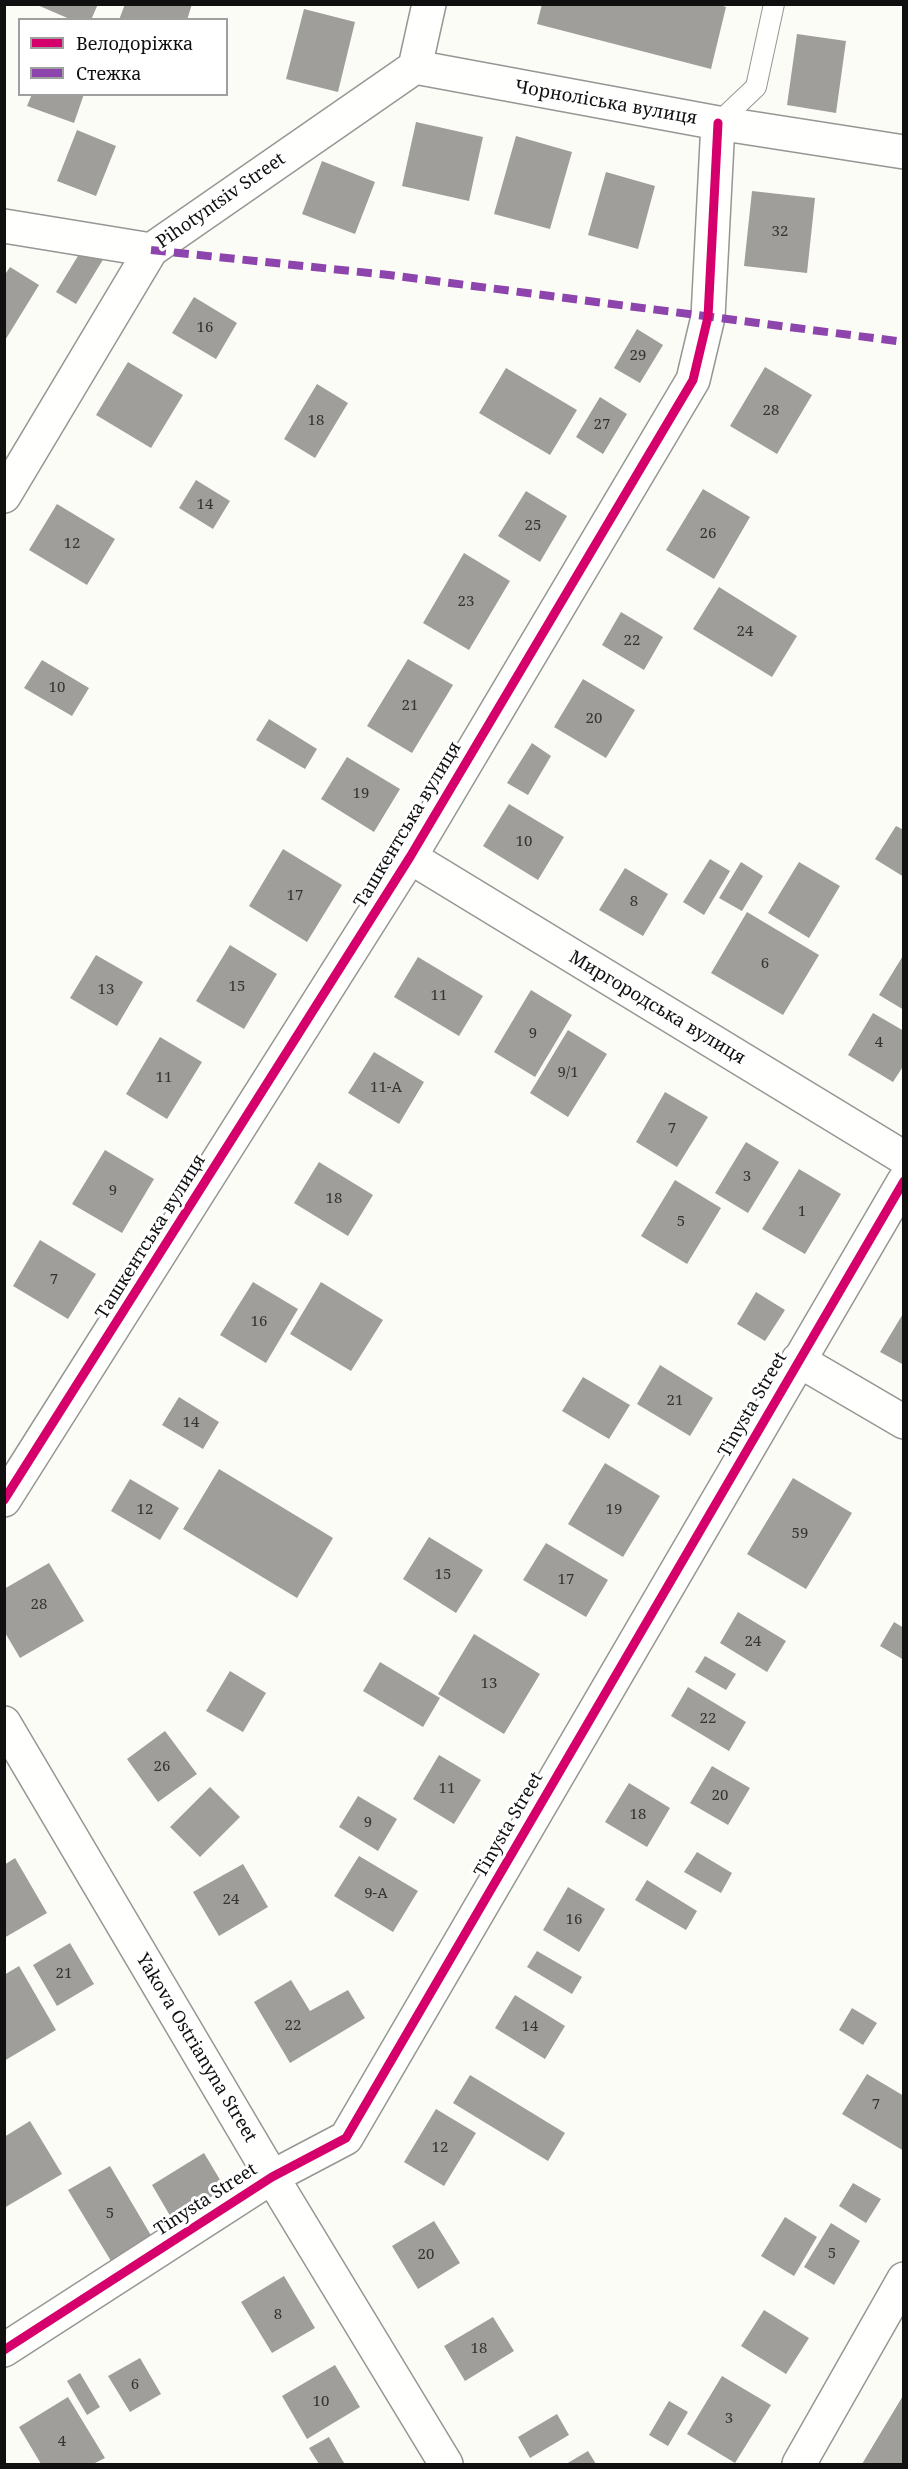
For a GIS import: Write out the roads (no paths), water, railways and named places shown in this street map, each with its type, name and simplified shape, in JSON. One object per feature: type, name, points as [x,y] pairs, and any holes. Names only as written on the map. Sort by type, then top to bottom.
[{"type":"street","points":[[415,68],[429,4]]},
{"type":"street","name":"Чорноліська вулиця","points":[[415,68],[718,123],[903,152]]},
{"type":"street","name":"Pihotyntsiv Street","points":[[4,496],[150,250],[415,68]]},
{"type":"street","name":"Ташкентська вулиця","points":[[4,1500],[410,857],[693,380],[708,317],[718,123]]},
{"type":"street","points":[[4,226],[150,250]]},
{"type":"street","name":"Миргородська вулиця","points":[[410,857],[903,1158]]},
{"type":"street","name":"Tinysta Street","points":[[4,2350],[272,2177],[346,2138],[903,1181]]},
{"type":"street","points":[[798,1360],[903,1422]]},
{"type":"street","name":"Yakova Ostrianyna Street","points":[[4,1724],[272,2177],[446,2464]]},
{"type":"street","points":[[799,2464],[903,2279]]},
{"type":"lane","points":[[718,123],[756,87],[774,4]]}]
